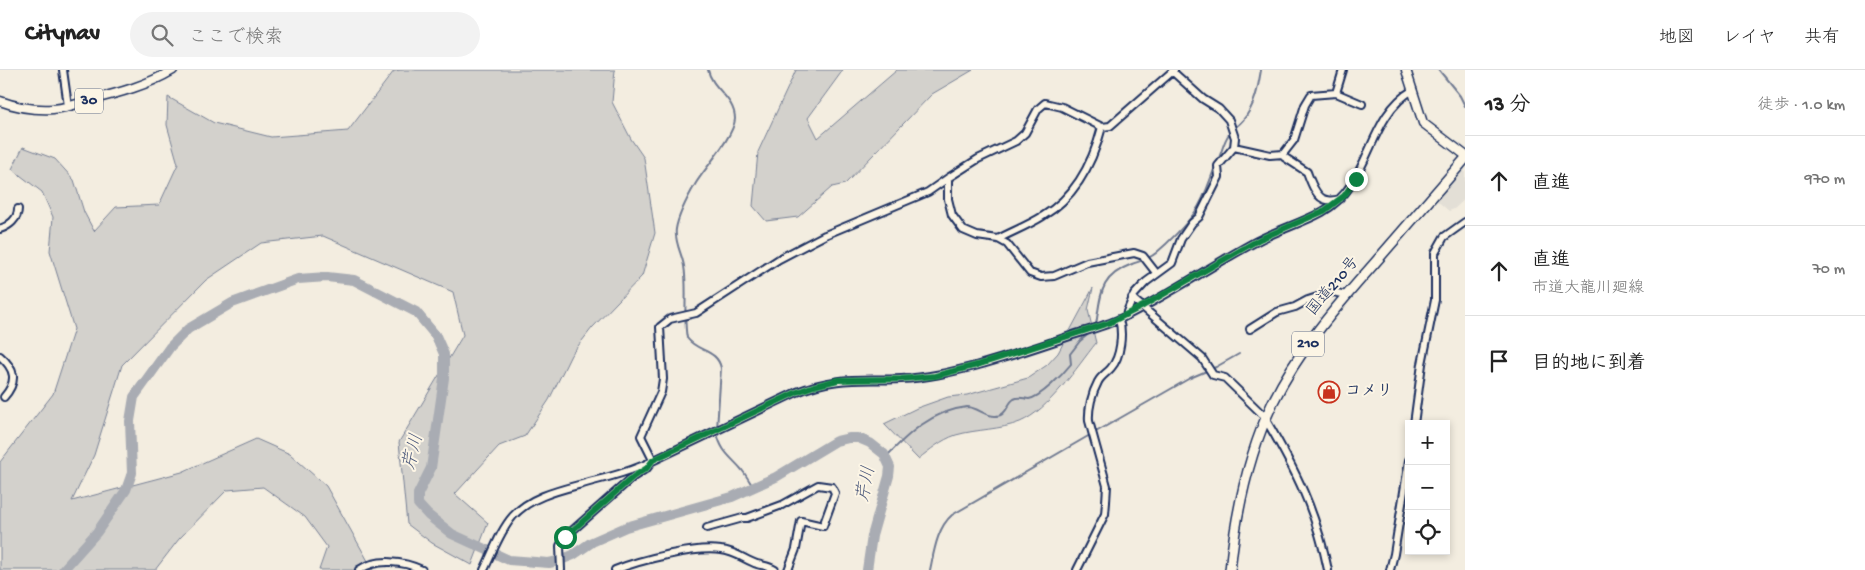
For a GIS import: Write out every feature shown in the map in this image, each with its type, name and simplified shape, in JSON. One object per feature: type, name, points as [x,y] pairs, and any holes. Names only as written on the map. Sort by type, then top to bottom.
[{"type":"highway","name":"国道210号","points":[[1230,570],[1241,495],[1253,452],[1266,418],[1295,363],[1316,332],[1346,296],[1465,160]]},
{"type":"main road","name":"30","points":[[0,101],[29,108],[53,109],[118,93],[158,78],[173,70]]},
{"type":"main road","points":[[1406,70],[1423,123],[1465,155]]},
{"type":"street","points":[[63,70],[68,106]]},
{"type":"street","points":[[653,460],[641,436],[662,392],[660,327],[670,319],[696,313],[711,305],[779,259],[824,235],[928,192],[978,159],[1016,141],[1025,133],[1038,109],[1045,103],[1062,107],[1102,127],[1110,126],[1173,70],[1203,99],[1219,109],[1228,120],[1235,138],[1234,147],[1218,166],[1219,177],[1199,217],[1192,223],[1182,239],[1172,263],[1137,291],[1132,298],[1128,314]]},
{"type":"street","points":[[1336,93],[1343,70]]},
{"type":"street","points":[[484,570],[509,522],[527,504],[545,495],[622,473],[807,388],[829,382],[855,379],[901,379],[935,376],[1054,342],[1116,321],[1260,239],[1311,218],[1340,200],[1356,179],[1383,122],[1402,98],[1413,90]]},
{"type":"street","points":[[1234,147],[1270,155],[1283,154],[1294,140],[1304,106],[1312,95],[1336,93],[1362,104]]},
{"type":"street","points":[[998,239],[1044,216],[1063,202],[1087,168],[1096,149],[1102,127]]},
{"type":"street","points":[[1283,154],[1284,157],[1307,172],[1310,181],[1322,198],[1340,200]]},
{"type":"street","points":[[948,178],[948,199],[952,215],[963,230],[977,236],[998,239],[1006,244],[1030,273],[1041,277],[1054,276],[1071,268],[1102,258],[1134,253],[1143,256],[1158,274]]},
{"type":"street","points":[[0,229],[15,219],[18,209]]},
{"type":"street","points":[[1415,420],[1422,364],[1435,300],[1434,260],[1437,247],[1444,237],[1465,222]]},
{"type":"street","points":[[1250,330],[1277,312],[1286,311],[1322,294],[1333,292],[1346,296]]},
{"type":"street","points":[[1132,298],[1205,361],[1213,374],[1225,378],[1266,418],[1310,504],[1328,570]]},
{"type":"street","points":[[1077,570],[1104,514],[1106,486],[1089,420],[1089,412],[1097,384],[1115,362],[1121,328],[1116,321]]},
{"type":"street","points":[[0,356],[8,363],[14,376],[12,385],[4,397]]},
{"type":"street","points":[[561,570],[560,546],[565,537],[633,477],[647,468],[653,460]]},
{"type":"street","points":[[1390,570],[1408,465]]},
{"type":"street","points":[[707,528],[748,518],[782,505],[818,485],[832,487],[835,493],[823,526],[801,521],[796,549],[788,570]]},
{"type":"street","points":[[615,570],[653,558],[709,549],[741,555],[756,564],[775,570]]},
{"type":"street","points":[[359,570],[365,566],[381,563],[403,563],[422,570]]},
{"type":"shaded area","points":[[615,70],[612,102],[631,139],[644,158],[655,233],[642,276],[592,328],[571,355],[549,400],[525,436],[499,446],[455,494],[488,523],[472,565],[432,543],[407,524],[399,442],[463,335],[453,292],[323,236],[261,243],[206,280],[122,365],[94,455],[72,501],[182,472],[256,439],[290,454],[326,486],[373,570],[319,570],[327,547],[305,517],[263,487],[227,490],[179,539],[155,570],[0,570],[0,462],[53,394],[74,329],[50,251],[53,217],[42,192],[12,169],[23,147],[55,159],[74,180],[84,212],[94,231],[116,207],[159,205],[178,164],[167,125],[168,97],[214,123],[271,137],[348,131],[394,71]]},
{"type":"shaded area","points":[[796,70],[843,70],[808,118],[818,138],[897,70],[973,70],[932,94],[845,184],[832,187],[798,217],[766,221],[753,206],[758,152]]},
{"type":"shaded area","points":[[1465,165],[1465,199],[1449,211],[1436,200],[1439,193]]},
{"type":"shaded area","points":[[1093,288],[1088,310],[1096,343],[1062,387],[1031,416],[1012,425],[956,435],[941,442],[918,459],[884,424],[917,408],[948,397],[967,395],[1028,378],[1047,365],[1058,353]]},
{"type":"waterway","points":[[708,70],[714,83],[728,99],[735,119],[725,143],[690,193],[679,218],[676,234],[683,261],[686,284],[685,322],[687,338],[691,343],[715,357],[721,368],[717,429]]},
{"type":"waterway","points":[[1217,162],[1227,137],[1247,115],[1253,103],[1261,70]]},
{"type":"waterway","points":[[1439,70],[1460,96],[1465,106]]},
{"type":"waterway","points":[[1096,325],[1101,296],[1107,281],[1121,269],[1153,255],[1177,234],[1198,207],[1215,167]]},
{"type":"waterway","name":"芹川","points":[[63,570],[97,532],[126,490],[132,473],[130,421],[134,397],[170,347],[188,329],[232,303],[298,279],[327,277],[354,280],[416,312],[436,336],[444,354],[444,378],[431,468],[418,494],[418,504],[428,515],[452,534],[509,560],[549,563],[558,561],[573,555],[592,542],[626,527],[732,497],[776,477],[836,441],[858,438],[870,443],[884,454],[890,467],[872,536],[867,570]]},
{"type":"waterway","points":[[886,457],[922,424],[943,413],[967,407],[992,416],[1000,415],[1005,412],[1014,399],[1029,399],[1040,394],[1071,364],[1070,354],[1080,341],[1091,332]]},
{"type":"waterway","points":[[1094,433],[1190,378],[1216,367],[1239,354]]},
{"type":"waterway","points":[[717,433],[724,450],[742,470],[753,487]]},
{"type":"waterway","points":[[930,570],[940,533],[952,515],[1090,435]]},
{"type":"place","name":"コメリ","points":[[1329,392]]},
{"type":"route","points":[[565,537],[633,477],[647,468],[653,460],[797,392],[838,380],[901,379],[935,376],[1054,342],[1109,323],[1124,317],[1260,239],[1324,211],[1344,196],[1356,179]]}]
